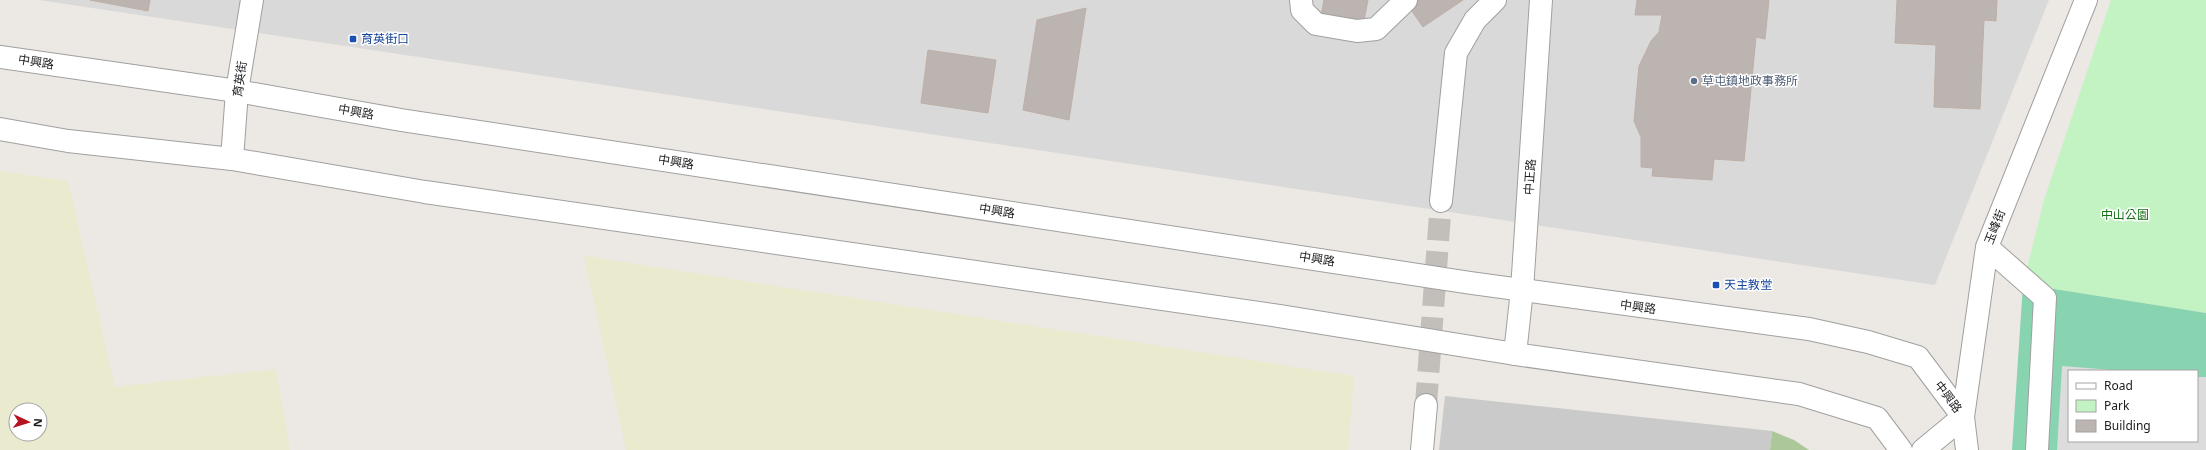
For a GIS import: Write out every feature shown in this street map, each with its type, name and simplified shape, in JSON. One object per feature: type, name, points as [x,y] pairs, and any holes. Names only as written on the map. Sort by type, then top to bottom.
[{"type":"street","name":"育英街","points":[[232,159],[237,91],[252,0]]},
{"type":"street","points":[[1301,0],[1302,10],[1316,24],[1357,31],[1376,29],[1406,0]]},
{"type":"street","points":[[1441,201],[1456,53],[1475,20],[1495,0]]},
{"type":"street","name":"中正路","points":[[1515,354],[1522,290],[1541,0]]},
{"type":"street","name":"玉峰街","points":[[1963,417],[1987,247],[2086,0]]},
{"type":"street","name":"中興路","points":[[0,57],[237,91],[401,120],[1522,290],[1809,330],[1868,342],[1918,357],[1963,417]]},
{"type":"street","points":[[0,129],[68,141],[232,159],[433,193],[1279,316],[1515,354],[1799,394],[1877,418],[1901,450]]},
{"type":"street","points":[[1987,247],[2045,298],[2037,450]]},
{"type":"street","points":[[1422,450],[1426,405]]},
{"type":"street","points":[[1922,450],[1963,417]]},
{"type":"street","points":[[1963,417],[1967,450]]},
{"type":"shaded area","points":[[39,0],[2049,0],[1935,285]]},
{"type":"shaded area","points":[[2062,366],[2113,370],[2068,370],[2068,442],[2198,442],[2198,377],[2206,377],[2206,450],[2057,450]]},
{"type":"shaded area","points":[[1445,396],[1772,431],[1770,450],[1439,450]]},
{"type":"green space","name":"中山公園","points":[[2111,0],[2206,0],[2206,313],[2023,284],[2044,200]]},
{"type":"green space","points":[[0,171],[68,181],[115,387],[276,369],[290,450],[0,450]]},
{"type":"green space","points":[[584,256],[1354,376],[1348,450],[626,450]]},
{"type":"green space","points":[[2023,284],[2206,313],[2206,450],[2012,450]]},
{"type":"green space","points":[[1772,431],[1794,440],[1809,450],[1770,450]]},
{"type":"building","points":[[90,0],[150,0],[148,11]]},
{"type":"building","points":[[1324,0],[1368,0],[1363,25],[1321,16]]},
{"type":"building","points":[[1417,0],[1463,0],[1423,27],[1409,7]]},
{"type":"building","name":"草屯鎮地政事務所","points":[[1637,0],[1769,0],[1765,39],[1756,37],[1744,161],[1714,159],[1712,180],[1652,176],[1653,168],[1641,167],[1641,137],[1634,121],[1639,66],[1651,41],[1659,32],[1662,15],[1635,15]]},
{"type":"building","points":[[1897,0],[1997,0],[1996,21],[1984,20],[1980,109],[1934,107],[1936,45],[1895,43]]},
{"type":"building","points":[[1086,8],[1069,120],[1023,110],[1037,20]]},
{"type":"building","points":[[928,50],[996,60],[988,113],[921,103]]},
{"type":"tunnel","points":[[1426,405],[1441,201]]},
{"type":"place","name":"育英街口","points":[[353,39]]},
{"type":"place","name":"草屯鎮地政事務所","points":[[1694,81]]},
{"type":"place","name":"天主教堂","points":[[1716,285]]}]
